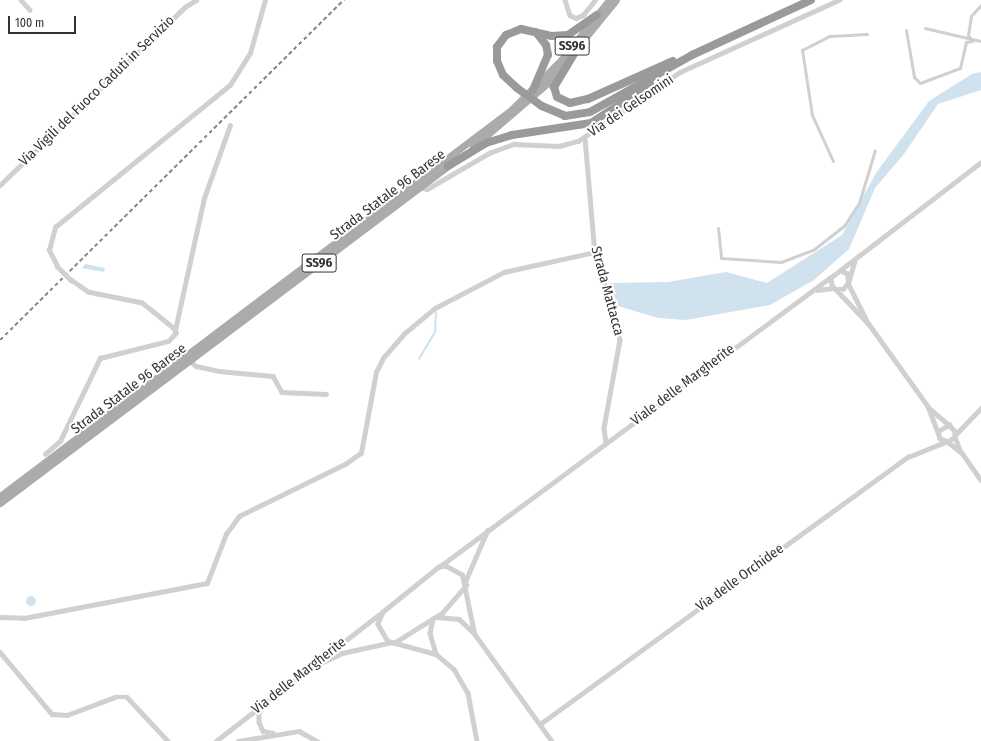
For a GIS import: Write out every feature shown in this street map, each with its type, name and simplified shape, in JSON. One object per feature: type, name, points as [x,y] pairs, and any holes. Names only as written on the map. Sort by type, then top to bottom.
[{"type":"highway","points":[[797,6],[805,0]]},
{"type":"highway","points":[[596,15],[568,35],[515,30],[506,35],[497,47],[498,66],[517,88],[542,106],[562,116],[585,113],[678,62],[811,0]]},
{"type":"highway","points":[[533,90],[548,55],[546,45],[536,32]]},
{"type":"highway","points":[[574,54],[554,87],[560,100],[570,103],[588,99],[692,55]]},
{"type":"highway","points":[[448,166],[486,143],[512,135],[591,123],[678,62]]},
{"type":"main road","name":"Strada Statale 96 Barese","points":[[0,496],[47,456],[63,448],[464,147],[533,90],[608,0]]},
{"type":"main road","name":"Strada Statale 96 Barese","points":[[0,503],[522,109],[574,54],[616,0]]},
{"type":"main road","points":[[47,456],[52,450],[63,448]]},
{"type":"street","points":[[21,0],[30,10]]},
{"type":"street","name":"Via Vigili del Fuoco Caduti in Servizio","points":[[0,185],[185,7],[196,0]]},
{"type":"street","points":[[175,330],[136,300],[88,292],[71,280],[58,266],[49,250],[55,227],[230,85],[250,53],[265,0]]},
{"type":"street","points":[[564,0],[570,16],[576,18],[583,15],[594,0]]},
{"type":"street","name":"Via dei Gelsomini","points":[[420,187],[427,189],[489,154],[514,144],[560,146],[585,138],[680,72],[839,0]]},
{"type":"street","points":[[972,41],[968,35],[971,16],[981,5]]},
{"type":"street","points":[[925,28],[972,41],[981,42]]},
{"type":"street","points":[[906,30],[914,77],[920,83],[960,68],[966,42],[972,41]]},
{"type":"street","points":[[833,161],[812,115],[802,50],[830,36],[867,34]]},
{"type":"street","points":[[52,450],[100,358],[172,340],[204,198],[230,125]]},
{"type":"street","name":"Strada Mattacca","points":[[585,138],[595,252],[620,340],[604,428],[606,442]]},
{"type":"street","points":[[718,228],[721,258],[781,262],[813,250],[844,226],[859,203],[871,171],[875,150]]},
{"type":"street","points":[[962,453],[947,442],[938,431],[928,407],[869,325],[835,288],[830,278],[839,270],[854,262],[981,162]]},
{"type":"street","points":[[1,619],[24,618],[207,583],[234,520],[361,453],[376,372],[383,358],[405,333],[435,308],[504,272],[595,252]]},
{"type":"street","points":[[812,292],[835,288],[843,289],[849,281],[854,262]]},
{"type":"street","points":[[839,270],[849,281],[869,325]]},
{"type":"street","name":"Viale delle Margherite","points":[[538,493],[830,278]]},
{"type":"street","points":[[189,360],[196,366],[219,371],[273,376],[282,392],[326,394]]},
{"type":"street","points":[[928,407],[949,425],[956,435],[962,453],[981,480]]},
{"type":"street","name":"Via delle Orchidee","points":[[540,724],[924,448],[947,442],[956,435],[981,408]]},
{"type":"street","points":[[938,431],[949,425]]},
{"type":"street","points":[[0,508],[43,470]]},
{"type":"street","name":"Via delle Margherite","points":[[216,741],[309,670],[439,567],[538,493]]},
{"type":"street","points":[[309,670],[342,653],[393,642],[435,618],[465,583],[488,530]]},
{"type":"street","points":[[439,567],[456,568],[465,583],[474,633]]},
{"type":"street","points":[[383,612],[380,630],[393,642],[436,654],[461,678],[477,741]]},
{"type":"street","points":[[435,618],[459,619],[474,633],[552,741]]},
{"type":"street","points":[[435,618],[430,633],[436,654]]},
{"type":"street","points":[[0,652],[56,716],[76,713],[114,697],[127,698],[139,708],[168,741]]},
{"type":"street","points":[[267,701],[260,713],[261,727],[269,733],[278,734]]},
{"type":"street","points":[[238,741],[299,731],[317,741]]},
{"type":"water","points":[[981,72],[981,90],[938,104],[904,154],[875,188],[849,249],[814,280],[770,305],[686,320],[658,318],[618,306],[610,283],[668,282],[726,272],[767,283],[842,235],[876,173],[929,101],[972,74]]},
{"type":"water","points":[[85,264],[105,268],[104,272],[82,268]]},
{"type":"water","points":[[29,596],[33,596],[35,597],[35,605],[29,606],[26,603],[26,599]]},
{"type":"waterway","points":[[419,359],[435,332],[436,313]]},
{"type":"railway","points":[[0,340],[344,0]]}]
